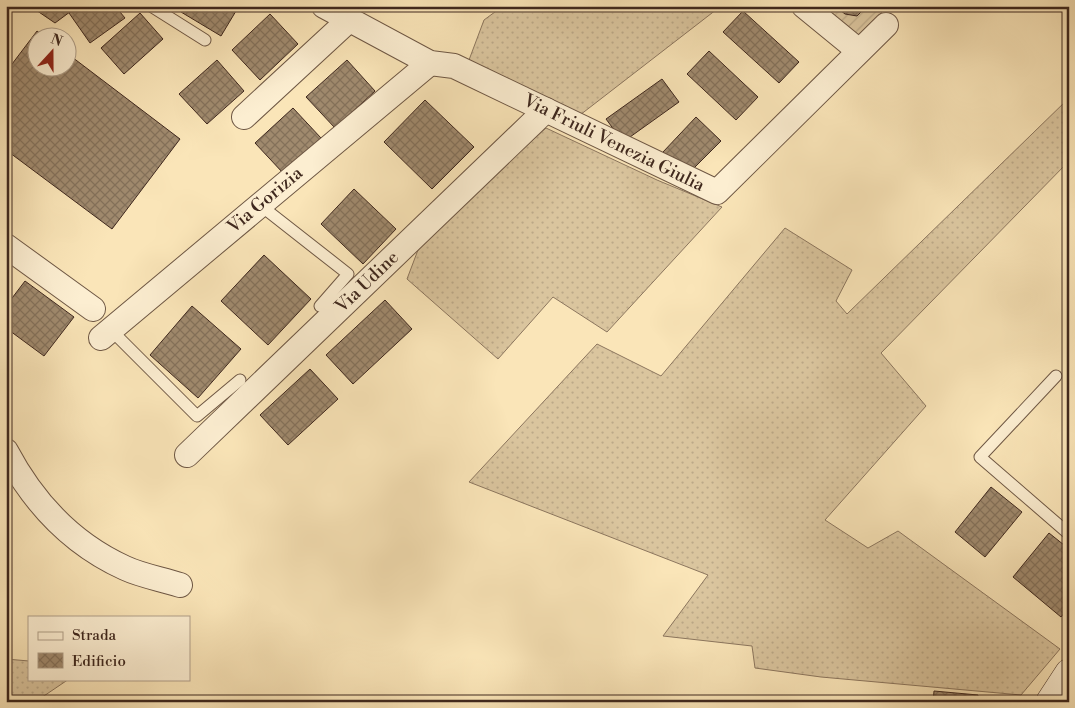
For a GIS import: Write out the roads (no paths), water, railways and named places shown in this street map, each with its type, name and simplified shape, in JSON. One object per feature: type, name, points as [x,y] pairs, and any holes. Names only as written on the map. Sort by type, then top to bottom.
[{"type":"street","name":"Via Friuli Venezia Giulia","points":[[324,6],[430,63],[454,66],[716,192],[886,24]]},
{"type":"street","points":[[804,6],[859,51]]},
{"type":"street","points":[[244,117],[349,20]]},
{"type":"street","name":"Via Gorizia","points":[[106,334],[430,63]]},
{"type":"street","name":"Via Udine","points":[[187,455],[546,110]]},
{"type":"street","points":[[6,246],[93,309]]},
{"type":"street","points":[[6,451],[20,477],[56,522],[90,549],[126,569],[180,585]]},
{"type":"street","points":[[1050,702],[1069,673]]},
{"type":"lane","points":[[152,6],[205,40]]},
{"type":"lane","points":[[260,205],[348,274],[320,306]]},
{"type":"lane","points":[[106,334],[197,416],[240,380]]},
{"type":"lane","points":[[1056,376],[980,457],[1069,534]]}]
